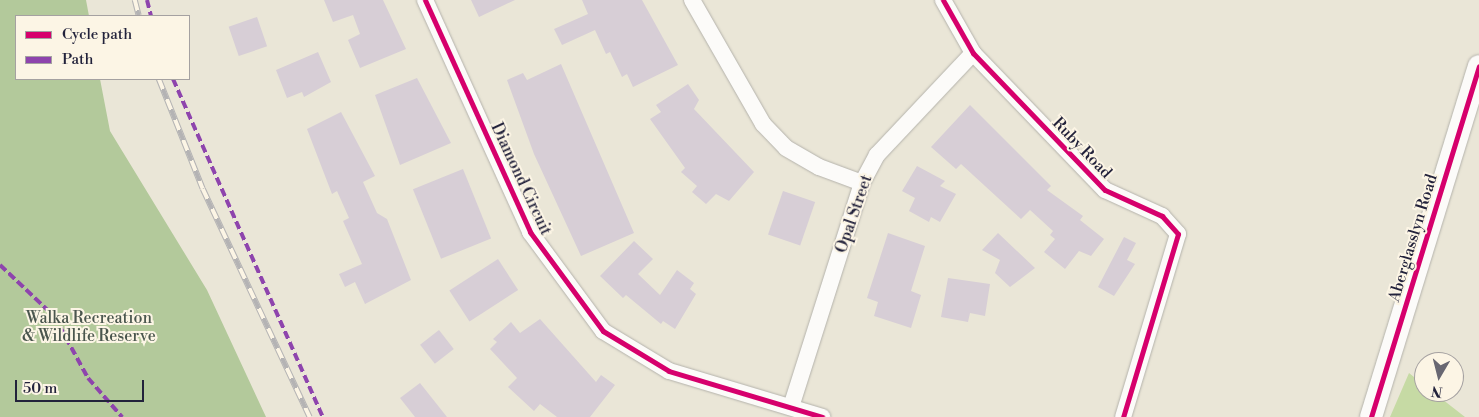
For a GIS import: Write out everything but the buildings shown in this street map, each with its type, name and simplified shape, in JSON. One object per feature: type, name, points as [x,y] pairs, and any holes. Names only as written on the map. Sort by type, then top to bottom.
[{"type":"main road","name":"Aberglasslyn Road","points":[[1371,417],[1479,66]]},
{"type":"street","name":"Diamond Circuit","points":[[425,0],[530,232],[603,331],[669,371],[822,417]]},
{"type":"street","points":[[692,0],[763,124],[786,148],[818,167],[862,183]]},
{"type":"street","name":"Ruby Road","points":[[944,0],[973,53],[1105,190],[1162,216],[1178,234],[1123,417]]},
{"type":"street","name":"Opal Street","points":[[791,407],[862,183],[877,155],[973,53]]},
{"type":"green space","name":"Walka Recreation & Wildlife Reserve","points":[[0,0],[86,0],[89,15],[15,15],[15,80],[100,80],[110,131],[207,290],[266,417],[0,417]]},
{"type":"green space","points":[[1409,373],[1414,377],[1414,402],[1446,402],[1465,417],[1390,417]]},
{"type":"railway","points":[[135,0],[139,15]]},
{"type":"railway","points":[[159,80],[203,189],[310,417]]},
{"type":"marked path","points":[[147,0],[151,15]]},
{"type":"marked path","points":[[173,80],[323,417]]},
{"type":"marked path","points":[[0,265],[54,316],[88,378],[122,417]]},
{"type":"cycle path","points":[[425,0],[530,232],[603,331],[669,371],[822,417]]},
{"type":"cycle path","points":[[943,0],[973,53],[1105,190],[1162,216],[1178,234],[1123,417]]},
{"type":"cycle path","points":[[1371,417],[1479,66]]}]
